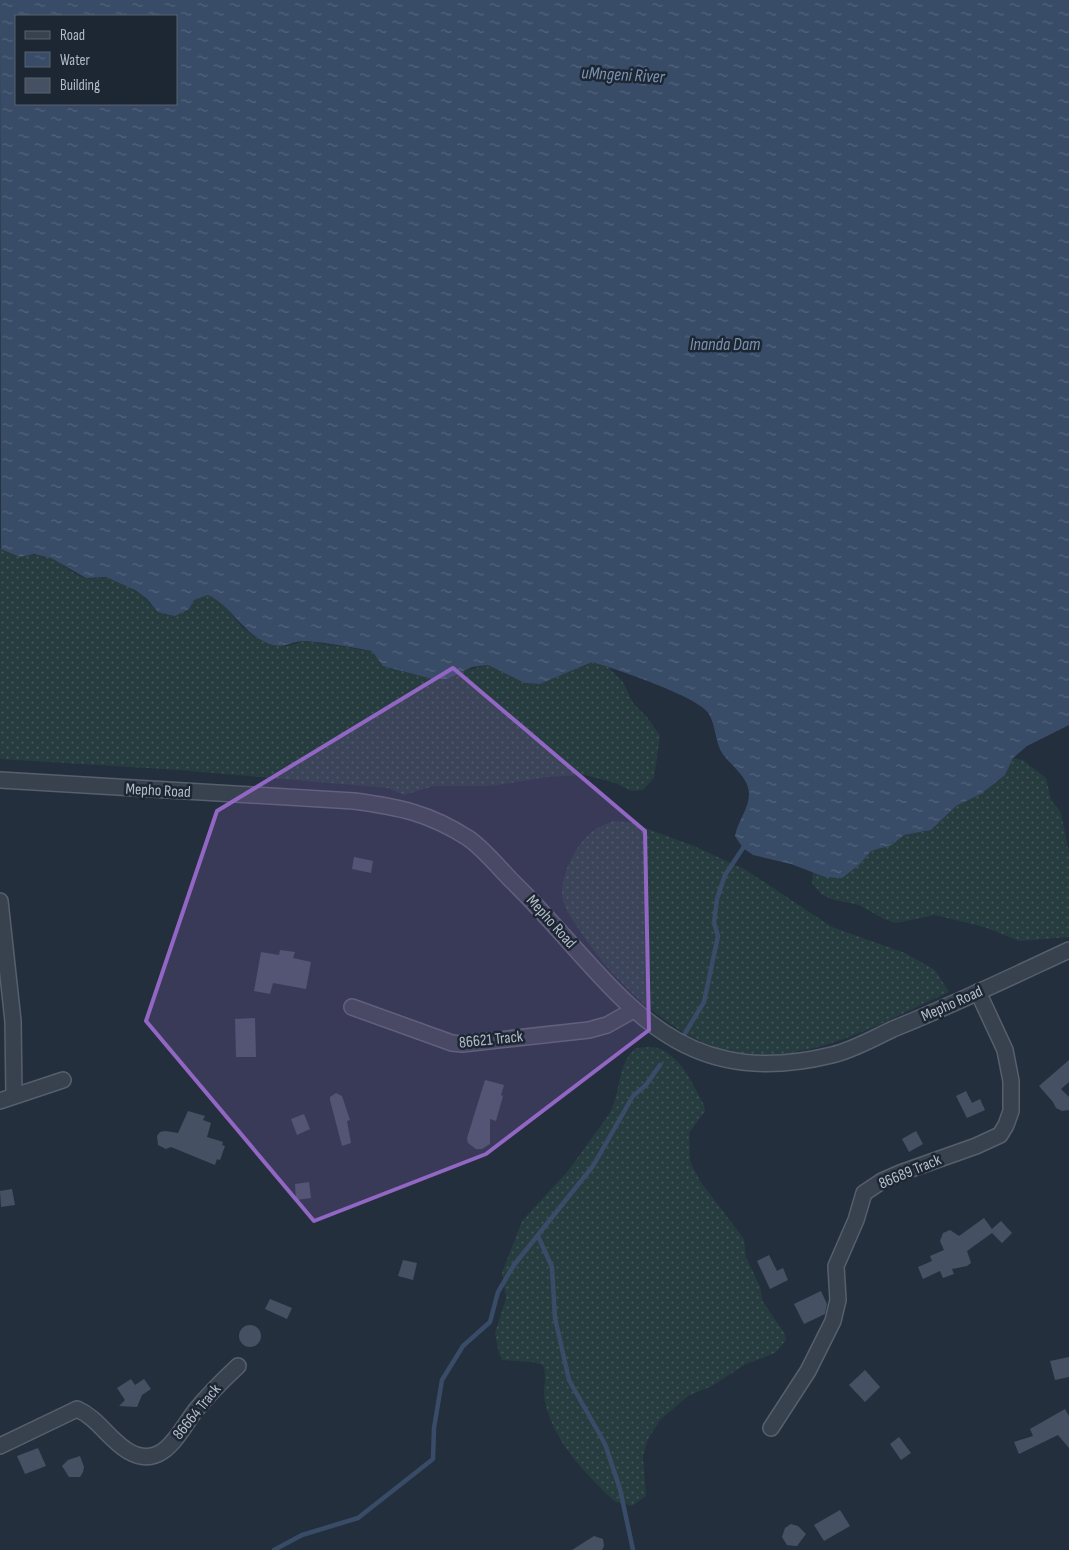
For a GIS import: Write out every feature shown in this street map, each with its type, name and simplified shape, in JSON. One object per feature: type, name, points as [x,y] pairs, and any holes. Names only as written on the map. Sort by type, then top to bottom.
[{"type":"street","name":"Mepho Road","points":[[0,780],[354,801],[396,806],[433,818],[470,840],[527,895],[632,1011],[681,1044],[717,1058],[754,1065],[790,1062],[833,1055],[1069,950]]},
{"type":"street","points":[[0,901],[13,1021],[14,1095]]},
{"type":"street","name":"86689 Track","points":[[771,1428],[808,1371],[838,1310],[836,1266],[856,1220],[864,1193],[882,1181],[900,1173],[976,1146],[1000,1134],[1006,1125],[1010,1111],[1011,1081],[1005,1050],[978,992]]},
{"type":"street","name":"86621 Track","points":[[352,1007],[452,1043],[462,1044],[589,1030],[607,1025],[632,1011]]},
{"type":"street","points":[[0,1102],[14,1095],[63,1080]]},
{"type":"street","name":"86664 Track","points":[[0,1446],[77,1409],[92,1418],[126,1450],[141,1457],[154,1455],[167,1448],[173,1442],[195,1411],[238,1366]]},
{"type":"highlighted area","points":[[453,668],[645,831],[649,1030],[486,1154],[314,1221],[146,1021],[217,811]]},
{"type":"green space","points":[[0,548],[19,554],[48,557],[85,578],[105,578],[115,581],[136,591],[158,612],[189,609],[194,600],[208,595],[221,601],[243,628],[262,641],[276,646],[287,646],[304,641],[372,651],[383,666],[432,679],[488,665],[525,683],[540,684],[592,662],[608,667],[623,682],[633,703],[647,717],[660,736],[654,778],[643,790],[632,791],[615,783],[585,775],[548,777],[492,786],[434,786],[404,795],[388,788],[179,770],[0,759]]},
{"type":"green space","points":[[1013,758],[1023,760],[1046,778],[1051,800],[1061,813],[1069,853],[1069,937],[1019,941],[984,927],[935,915],[896,923],[884,919],[859,905],[831,899],[821,894],[812,883],[813,871],[825,877],[860,864],[871,851],[892,845],[904,835],[931,830],[956,806],[981,794],[1005,775]]},
{"type":"green space","points":[[613,821],[629,822],[694,846],[746,870],[832,927],[905,953],[935,970],[949,992],[854,1035],[804,1050],[779,1054],[753,1055],[727,1051],[702,1042],[677,1029],[632,993],[595,952],[566,909],[562,894],[564,877],[571,859],[581,843],[593,831]]},
{"type":"green space","points":[[652,1047],[668,1053],[686,1073],[704,1105],[705,1111],[689,1133],[690,1161],[700,1181],[744,1239],[746,1257],[760,1287],[763,1302],[785,1334],[786,1340],[775,1353],[746,1364],[712,1386],[688,1396],[660,1420],[648,1439],[643,1456],[646,1496],[632,1506],[616,1502],[612,1499],[581,1467],[563,1443],[549,1417],[545,1402],[545,1374],[543,1365],[532,1362],[502,1360],[495,1333],[506,1298],[502,1273],[522,1221],[568,1171],[610,1113],[625,1062],[636,1048]]},
{"type":"water","name":"Inanda Dam","points":[[0,0],[1069,0],[1069,725],[1027,746],[1013,758],[1005,775],[981,794],[956,806],[931,830],[904,835],[892,845],[871,851],[860,864],[842,878],[825,877],[791,864],[753,855],[743,848],[735,836],[749,799],[746,782],[722,753],[709,714],[690,700],[655,684],[592,662],[540,684],[525,683],[488,665],[472,667],[447,679],[432,679],[383,666],[372,651],[306,641],[281,646],[269,644],[254,635],[223,605],[208,595],[194,600],[189,609],[175,616],[158,612],[147,599],[135,590],[106,577],[86,578],[51,558],[34,554],[20,557],[1,549]]},
{"type":"building","points":[[354,857],[373,861],[371,873],[352,869]]},
{"type":"building","points":[[280,950],[295,952],[293,958],[311,962],[306,989],[273,983],[270,994],[254,991],[261,952],[279,955]]},
{"type":"building","points":[[255,1018],[256,1057],[236,1057],[235,1019]]},
{"type":"building","points":[[1069,1060],[1069,1082],[1061,1089],[1069,1097],[1069,1110],[1062,1111],[1056,1108],[1039,1086]]},
{"type":"building","points":[[485,1080],[504,1085],[501,1095],[503,1096],[496,1121],[490,1119],[490,1144],[482,1149],[476,1149],[468,1143],[467,1138]]},
{"type":"building","points":[[966,1091],[972,1103],[980,1099],[985,1110],[967,1118],[956,1096]]},
{"type":"building","points":[[336,1093],[342,1096],[350,1120],[347,1121],[351,1143],[342,1146],[330,1100],[330,1097]]},
{"type":"building","points":[[188,1111],[205,1116],[203,1120],[211,1123],[207,1137],[223,1142],[222,1145],[225,1146],[220,1160],[217,1159],[215,1165],[171,1147],[166,1149],[158,1145],[157,1136],[160,1132],[178,1133]]},
{"type":"building","points":[[304,1114],[310,1129],[297,1135],[291,1119]]},
{"type":"building","points":[[916,1131],[923,1144],[909,1152],[902,1139]]},
{"type":"building","points":[[309,1182],[311,1198],[296,1200],[295,1184]]},
{"type":"building","points":[[12,1189],[15,1205],[1,1207],[0,1191]]},
{"type":"building","points":[[984,1218],[992,1229],[1001,1221],[1012,1233],[1002,1243],[992,1233],[967,1251],[971,1263],[967,1266],[952,1269],[954,1274],[943,1278],[940,1271],[923,1279],[918,1267],[932,1261],[930,1256],[944,1250],[940,1241],[943,1233],[950,1230],[959,1236]]},
{"type":"building","points":[[769,1255],[777,1271],[783,1268],[788,1280],[770,1289],[757,1261]]},
{"type":"building","points":[[403,1260],[417,1263],[413,1280],[398,1276]]},
{"type":"building","points":[[821,1291],[827,1304],[825,1314],[804,1324],[794,1304]]},
{"type":"building","points":[[270,1299],[292,1308],[287,1319],[265,1309]]},
{"type":"building","points":[[250,1325],[258,1328],[261,1336],[258,1344],[250,1347],[242,1344],[239,1336],[242,1328]]},
{"type":"building","points":[[1069,1357],[1069,1377],[1055,1380],[1050,1361]]},
{"type":"building","points":[[865,1370],[880,1387],[865,1402],[849,1385]]},
{"type":"building","points":[[131,1379],[135,1385],[144,1379],[151,1389],[142,1395],[137,1407],[119,1406],[125,1400],[117,1388]]},
{"type":"building","points":[[1065,1409],[1069,1416],[1069,1448],[1058,1435],[1019,1454],[1014,1442],[1033,1436],[1030,1429]]},
{"type":"building","points":[[899,1437],[911,1453],[901,1460],[890,1444]]},
{"type":"building","points":[[38,1448],[46,1466],[25,1474],[17,1456]]},
{"type":"building","points":[[80,1456],[84,1467],[83,1472],[80,1477],[69,1477],[62,1466],[68,1460]]},
{"type":"building","points":[[840,1510],[850,1526],[824,1541],[814,1525]]},
{"type":"building","points":[[791,1524],[798,1526],[806,1534],[797,1546],[787,1545],[782,1537],[785,1528]]},
{"type":"building","points":[[594,1536],[603,1539],[604,1546],[602,1550],[572,1550]]},
{"type":"waterway","points":[[684,1035],[704,1002],[718,936],[714,923],[717,899],[725,875],[743,848]]},
{"type":"waterway","points":[[274,1550],[302,1535],[358,1518],[433,1459],[434,1428],[442,1380],[463,1346],[490,1322],[498,1292],[514,1265],[593,1166],[633,1096],[646,1085],[660,1065]]},
{"type":"waterway","points":[[538,1236],[552,1267],[555,1318],[569,1380],[605,1444],[620,1489],[633,1550]]},
{"type":"water label","name":"uMngeni River","points":[[623,75]]}]
